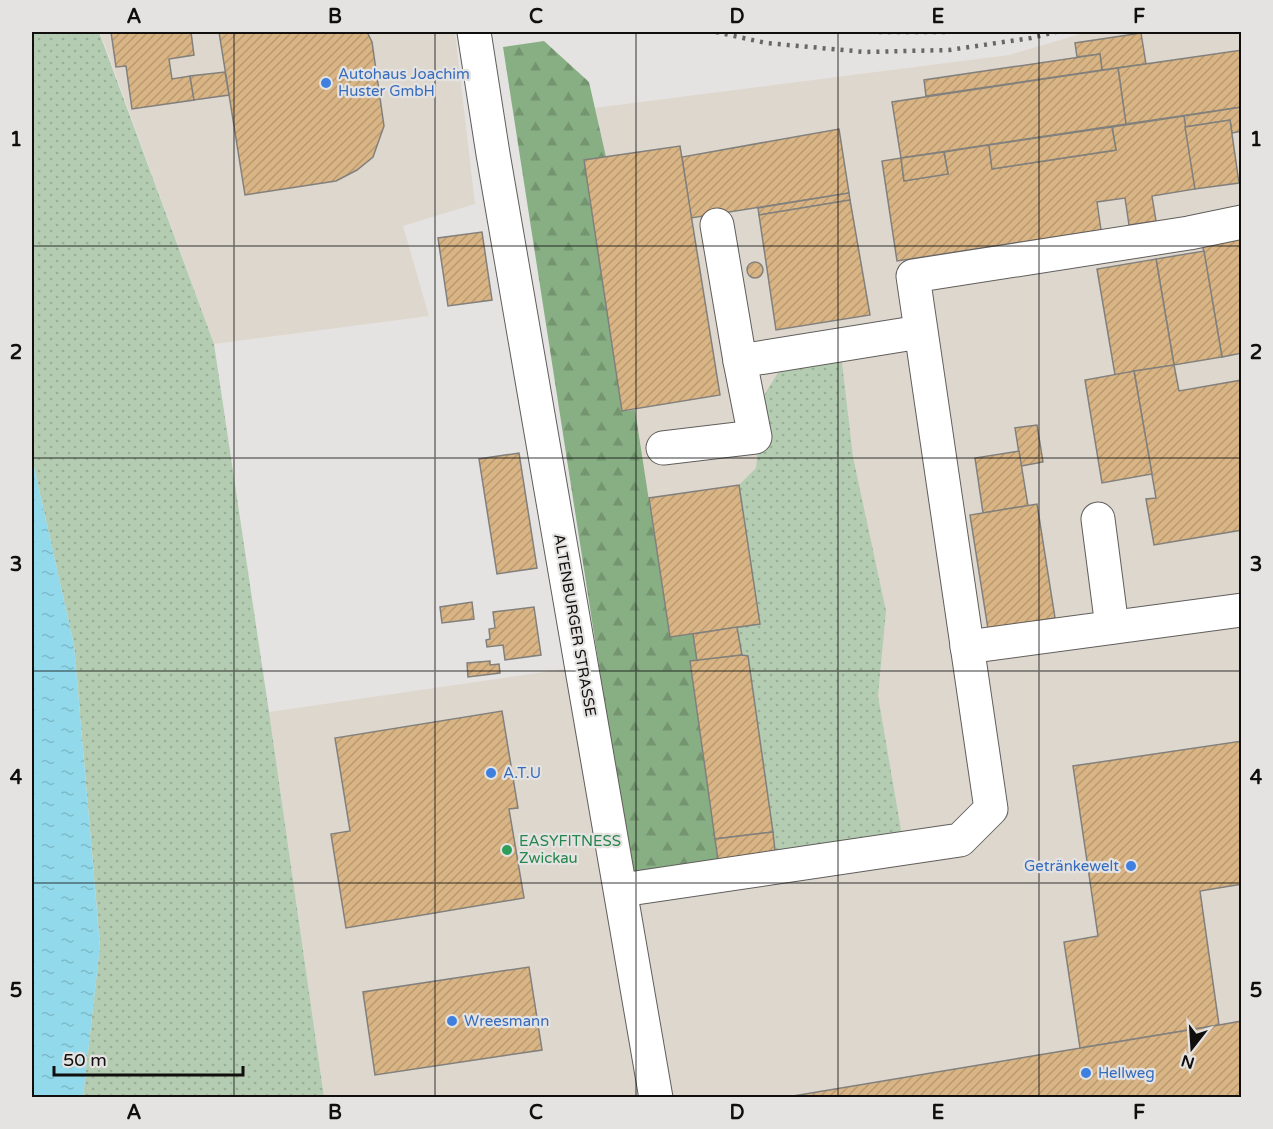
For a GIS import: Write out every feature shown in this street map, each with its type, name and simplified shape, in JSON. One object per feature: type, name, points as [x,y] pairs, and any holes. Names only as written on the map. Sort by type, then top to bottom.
[{"type":"street","name":"ALTENBURGER STRASSE","points":[[474,32],[493,154],[622,890],[656,1098]]},
{"type":"street","points":[[622,890],[960,840],[991,809],[913,276],[1189,233],[1242,222]]},
{"type":"street","points":[[663,448],[754,437],[717,225]]},
{"type":"street","points":[[740,361],[920,332]]},
{"type":"street","points":[[1098,519],[1112,627]]},
{"type":"street","points":[[967,647],[1242,610]]},
{"type":"shaded area","points":[[100,32],[455,32],[475,204],[403,226],[429,316],[214,344]]},
{"type":"shaded area","points":[[1087,32],[1241,32],[1241,1097],[324,1097],[269,712],[599,664],[639,902],[667,896],[547,114],[1009,55]]},
{"type":"green space","points":[[32,32],[99,32],[214,344],[324,1097],[83,1097],[100,945],[74,645],[32,458]]},
{"type":"green space","points":[[544,41],[589,82],[606,157],[584,160],[622,411],[635,410],[670,637],[693,634],[697,661],[690,661],[719,867],[632,879],[503,47]]},
{"type":"green space","points":[[841,354],[853,457],[886,611],[878,696],[902,836],[776,860],[748,656],[742,655],[737,627],[760,623],[739,485],[756,468],[763,397],[782,366]]},
{"type":"water","points":[[32,458],[74,645],[100,946],[83,1097],[32,1097]]},
{"type":"building","points":[[111,32],[191,32],[194,55],[169,59],[172,79],[190,76],[194,100],[132,109],[126,66],[116,67]]},
{"type":"building","points":[[219,32],[367,32],[372,42],[384,126],[373,157],[357,170],[336,181],[245,195]]},
{"type":"building","points":[[1141,33],[1146,64],[1102,70],[1100,54],[1077,57],[1075,43]]},
{"type":"building","points":[[1242,50],[1242,107],[1126,124],[1118,68]]},
{"type":"building","points":[[1100,54],[1102,70],[926,96],[924,80]]},
{"type":"building","points":[[1118,68],[1126,124],[901,158],[892,102]]},
{"type":"building","points":[[225,72],[229,95],[194,100],[190,76]]},
{"type":"building","points":[[1242,107],[1242,131],[1232,133],[1230,120],[1185,127],[1184,116]]},
{"type":"building","points":[[1184,116],[1195,189],[1152,196],[1156,221],[1129,225],[1125,198],[1097,202],[1101,230],[897,261],[882,161],[901,158],[904,181],[948,174],[944,152],[989,145],[992,169],[1116,150],[1112,127]]},
{"type":"building","points":[[1230,120],[1239,183],[1195,189],[1185,127]]},
{"type":"building","points":[[1112,127],[1116,150],[992,169],[989,145]]},
{"type":"building","points":[[839,129],[849,193],[691,218],[682,157]]},
{"type":"building","points":[[680,146],[720,395],[622,411],[584,160]]},
{"type":"building","points":[[944,152],[948,174],[904,181],[901,158]]},
{"type":"building","points":[[849,193],[850,200],[759,215],[758,208]]},
{"type":"building","points":[[850,200],[870,315],[776,330],[759,215]]},
{"type":"building","points":[[1242,229],[1242,353],[1222,357],[1201,236]]},
{"type":"building","points":[[482,232],[492,300],[448,306],[438,238]]},
{"type":"building","points":[[1204,251],[1222,357],[1174,365],[1156,259]]},
{"type":"building","points":[[1156,259],[1174,365],[1115,375],[1097,269]]},
{"type":"building","points":[[752,262],[758,262],[763,270],[761,276],[752,278],[747,273],[747,267]]},
{"type":"building","points":[[1174,365],[1179,391],[1242,380],[1242,530],[1154,545],[1146,499],[1156,498],[1134,371]]},
{"type":"building","points":[[1134,371],[1152,474],[1102,483],[1085,380]]},
{"type":"building","points":[[1037,425],[1043,462],[1021,466],[1015,428]]},
{"type":"building","points":[[1019,451],[1028,506],[983,513],[975,458]]},
{"type":"building","points":[[519,453],[537,568],[497,574],[479,459]]},
{"type":"building","points":[[739,485],[760,624],[670,637],[649,498]]},
{"type":"building","points":[[1037,504],[1055,618],[988,629],[970,515]]},
{"type":"building","points":[[472,602],[474,619],[442,623],[440,607]]},
{"type":"building","points":[[534,607],[541,655],[505,660],[503,645],[487,647],[486,640],[490,639],[489,629],[495,628],[493,612]]},
{"type":"building","points":[[737,627],[742,655],[697,661],[693,634]]},
{"type":"building","points":[[748,656],[773,832],[715,839],[690,661]]},
{"type":"building","points":[[490,661],[490,665],[499,664],[500,673],[468,677],[467,663]]},
{"type":"building","points":[[502,711],[518,808],[509,809],[524,898],[346,928],[331,834],[350,831],[335,738]]},
{"type":"building","points":[[1242,741],[1242,884],[1200,891],[1219,1025],[1080,1048],[1064,942],[1098,936],[1073,766]]},
{"type":"building","points":[[773,832],[776,860],[719,867],[715,839]]},
{"type":"building","name":"Wreesmann","points":[[529,967],[542,1050],[375,1075],[363,992]]},
{"type":"building","name":"Hellweg","points":[[1242,1021],[1242,1098],[781,1098],[1219,1025]]},
{"type":"railway","points":[[716,32],[766,43],[865,52],[949,50],[1056,32]]},
{"type":"railway","points":[[879,32],[951,32]]},
{"type":"place","name":"Autohaus Joachim Huster GmbH","points":[[326,83]]},
{"type":"place","name":"A.T.U","points":[[491,773]]},
{"type":"place","name":"EASYFITNESS Zwickau","points":[[507,850]]},
{"type":"place","name":"Getränkewelt","points":[[1131,866]]},
{"type":"place","name":"Wreesmann","points":[[452,1021]]},
{"type":"place","name":"Hellweg","points":[[1086,1073]]}]
